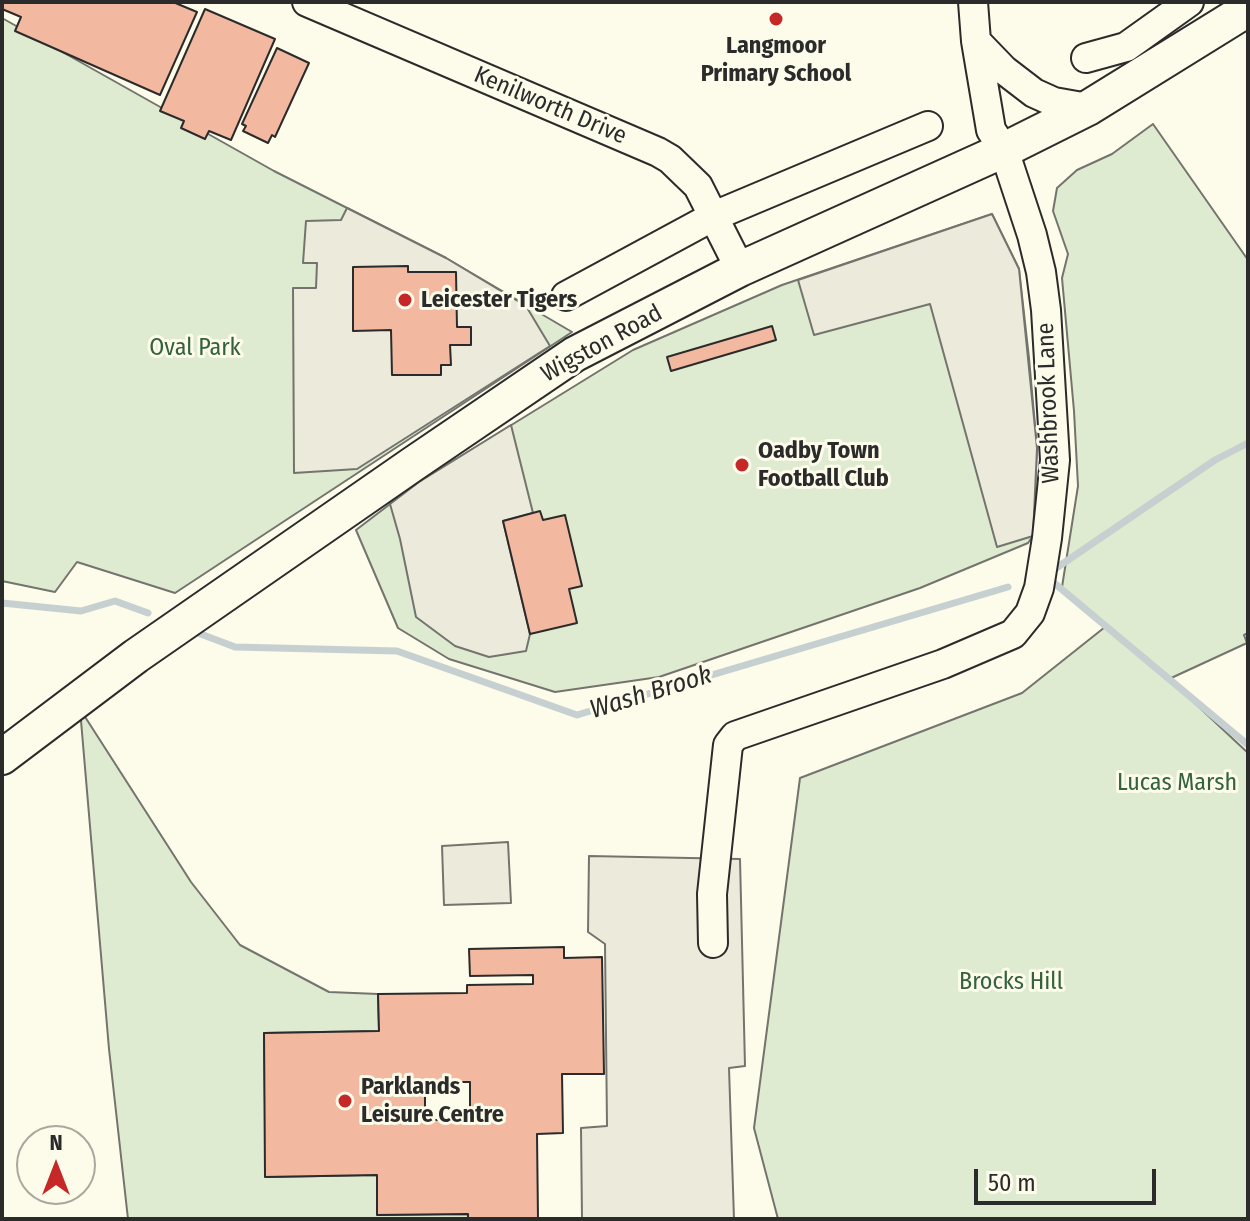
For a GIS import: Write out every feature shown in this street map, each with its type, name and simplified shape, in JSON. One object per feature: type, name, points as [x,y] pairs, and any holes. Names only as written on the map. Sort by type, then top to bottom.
[{"type":"main road","name":"Wigston Road","points":[[2,757],[136,656],[575,354],[740,269],[1004,150],[1088,108],[1248,9]]},
{"type":"street","name":"Kenilworth Drive","points":[[307,2],[670,159],[698,186],[740,269]]},
{"type":"street","name":"Washbrook Lane","points":[[713,943],[712,894],[728,745],[735,736],[943,664],[1013,634],[1030,613],[1039,588],[1055,460],[1046,310],[1032,235],[1004,150],[991,130],[976,41],[973,2]]},
{"type":"street","points":[[1086,58],[1126,47],[1189,2]]},
{"type":"street","points":[[976,41],[1004,70],[1034,93],[1054,102],[1088,108]]},
{"type":"street","points":[[566,296],[714,216],[928,126]]},
{"type":"green space","name":"Oval Park","points":[[2,18],[274,171],[446,258],[572,332],[175,593],[77,562],[55,592],[2,581]]},
{"type":"green space","name":"Brocks Hill","points":[[1153,124],[1248,260],[1248,633],[1244,635],[1247,643],[1169,679],[1248,753],[1248,1219],[778,1219],[754,1128],[800,778],[1022,693],[1105,627],[1062,587],[1078,486],[1062,278],[1068,254],[1053,211],[1057,188],[1077,170],[1112,154]]},
{"type":"green space","name":"Oadby Town Football Club","points":[[992,214],[1019,269],[1029,358],[1037,448],[1033,536],[1028,543],[920,588],[659,677],[555,692],[449,659],[398,628],[356,530],[419,482],[633,350],[782,285]]},
{"type":"green space","points":[[80,709],[191,882],[240,945],[329,992],[378,994],[379,1031],[264,1033],[266,1177],[377,1175],[378,1215],[468,1214],[468,1219],[128,1219],[109,1049]]},
{"type":"shaded area","points":[[347,208],[446,258],[526,306],[550,346],[357,469],[294,473],[293,288],[316,288],[317,263],[303,263],[306,221],[341,220]]},
{"type":"shaded area","points":[[992,214],[1019,269],[1037,448],[1033,536],[997,547],[930,304],[814,335],[798,280]]},
{"type":"shaded area","points":[[511,425],[533,513],[503,521],[530,634],[526,651],[489,657],[455,646],[416,617],[390,504],[419,482]]},
{"type":"shaded area","points":[[508,842],[511,903],[444,905],[442,846]]},
{"type":"shaded area","points":[[589,856],[740,859],[745,1066],[729,1068],[734,1219],[582,1219],[581,1128],[607,1126],[605,944],[588,932]]},
{"type":"building","points":[[2,2],[173,2],[197,12],[160,95],[15,31],[21,17],[2,9]]},
{"type":"building","points":[[205,9],[275,39],[231,140],[209,131],[205,139],[181,128],[184,121],[160,111]]},
{"type":"building","points":[[277,48],[309,63],[275,137],[272,135],[268,143],[243,131],[246,126],[242,124]]},
{"type":"building","name":"Leicester Tigers","points":[[408,266],[408,272],[456,272],[457,327],[471,327],[471,345],[450,345],[451,365],[441,365],[441,375],[392,375],[391,330],[353,331],[353,267]]},
{"type":"building","points":[[772,326],[776,340],[671,371],[667,357]]},
{"type":"building","points":[[540,511],[543,520],[565,515],[582,586],[569,589],[577,623],[530,634],[503,521]]},
{"type":"building","name":"Parklands Leisure Centre","points":[[564,947],[564,958],[602,957],[604,1074],[562,1074],[563,1133],[537,1134],[538,1219],[468,1219],[468,1214],[377,1215],[377,1175],[265,1177],[264,1033],[379,1031],[378,994],[467,993],[467,985],[533,984],[533,975],[470,976],[469,949]],"holes":[[[425,1082],[470,1082],[470,1120],[425,1120]]]},
{"type":"waterway","points":[[1049,573],[1215,460],[1248,443]]},
{"type":"waterway","name":"Wash Brook","points":[[1047,577],[1248,745]]},
{"type":"waterway","name":"Wash Brook","points":[[198,633],[235,647],[397,651],[577,715],[1008,587]]},
{"type":"waterway","name":"Wash Brook","points":[[2,603],[81,611],[115,601],[148,613]]},
{"type":"place","name":"Langmoor Primary School","points":[[776,19]]},
{"type":"place","name":"Leicester Tigers","points":[[405,300]]},
{"type":"place","name":"Oadby Town Football Club","points":[[742,465]]},
{"type":"place","name":"Parklands Leisure Centre","points":[[345,1101]]},
{"type":"park label","name":"Lucas Marsh","points":[[1177,783]]}]
